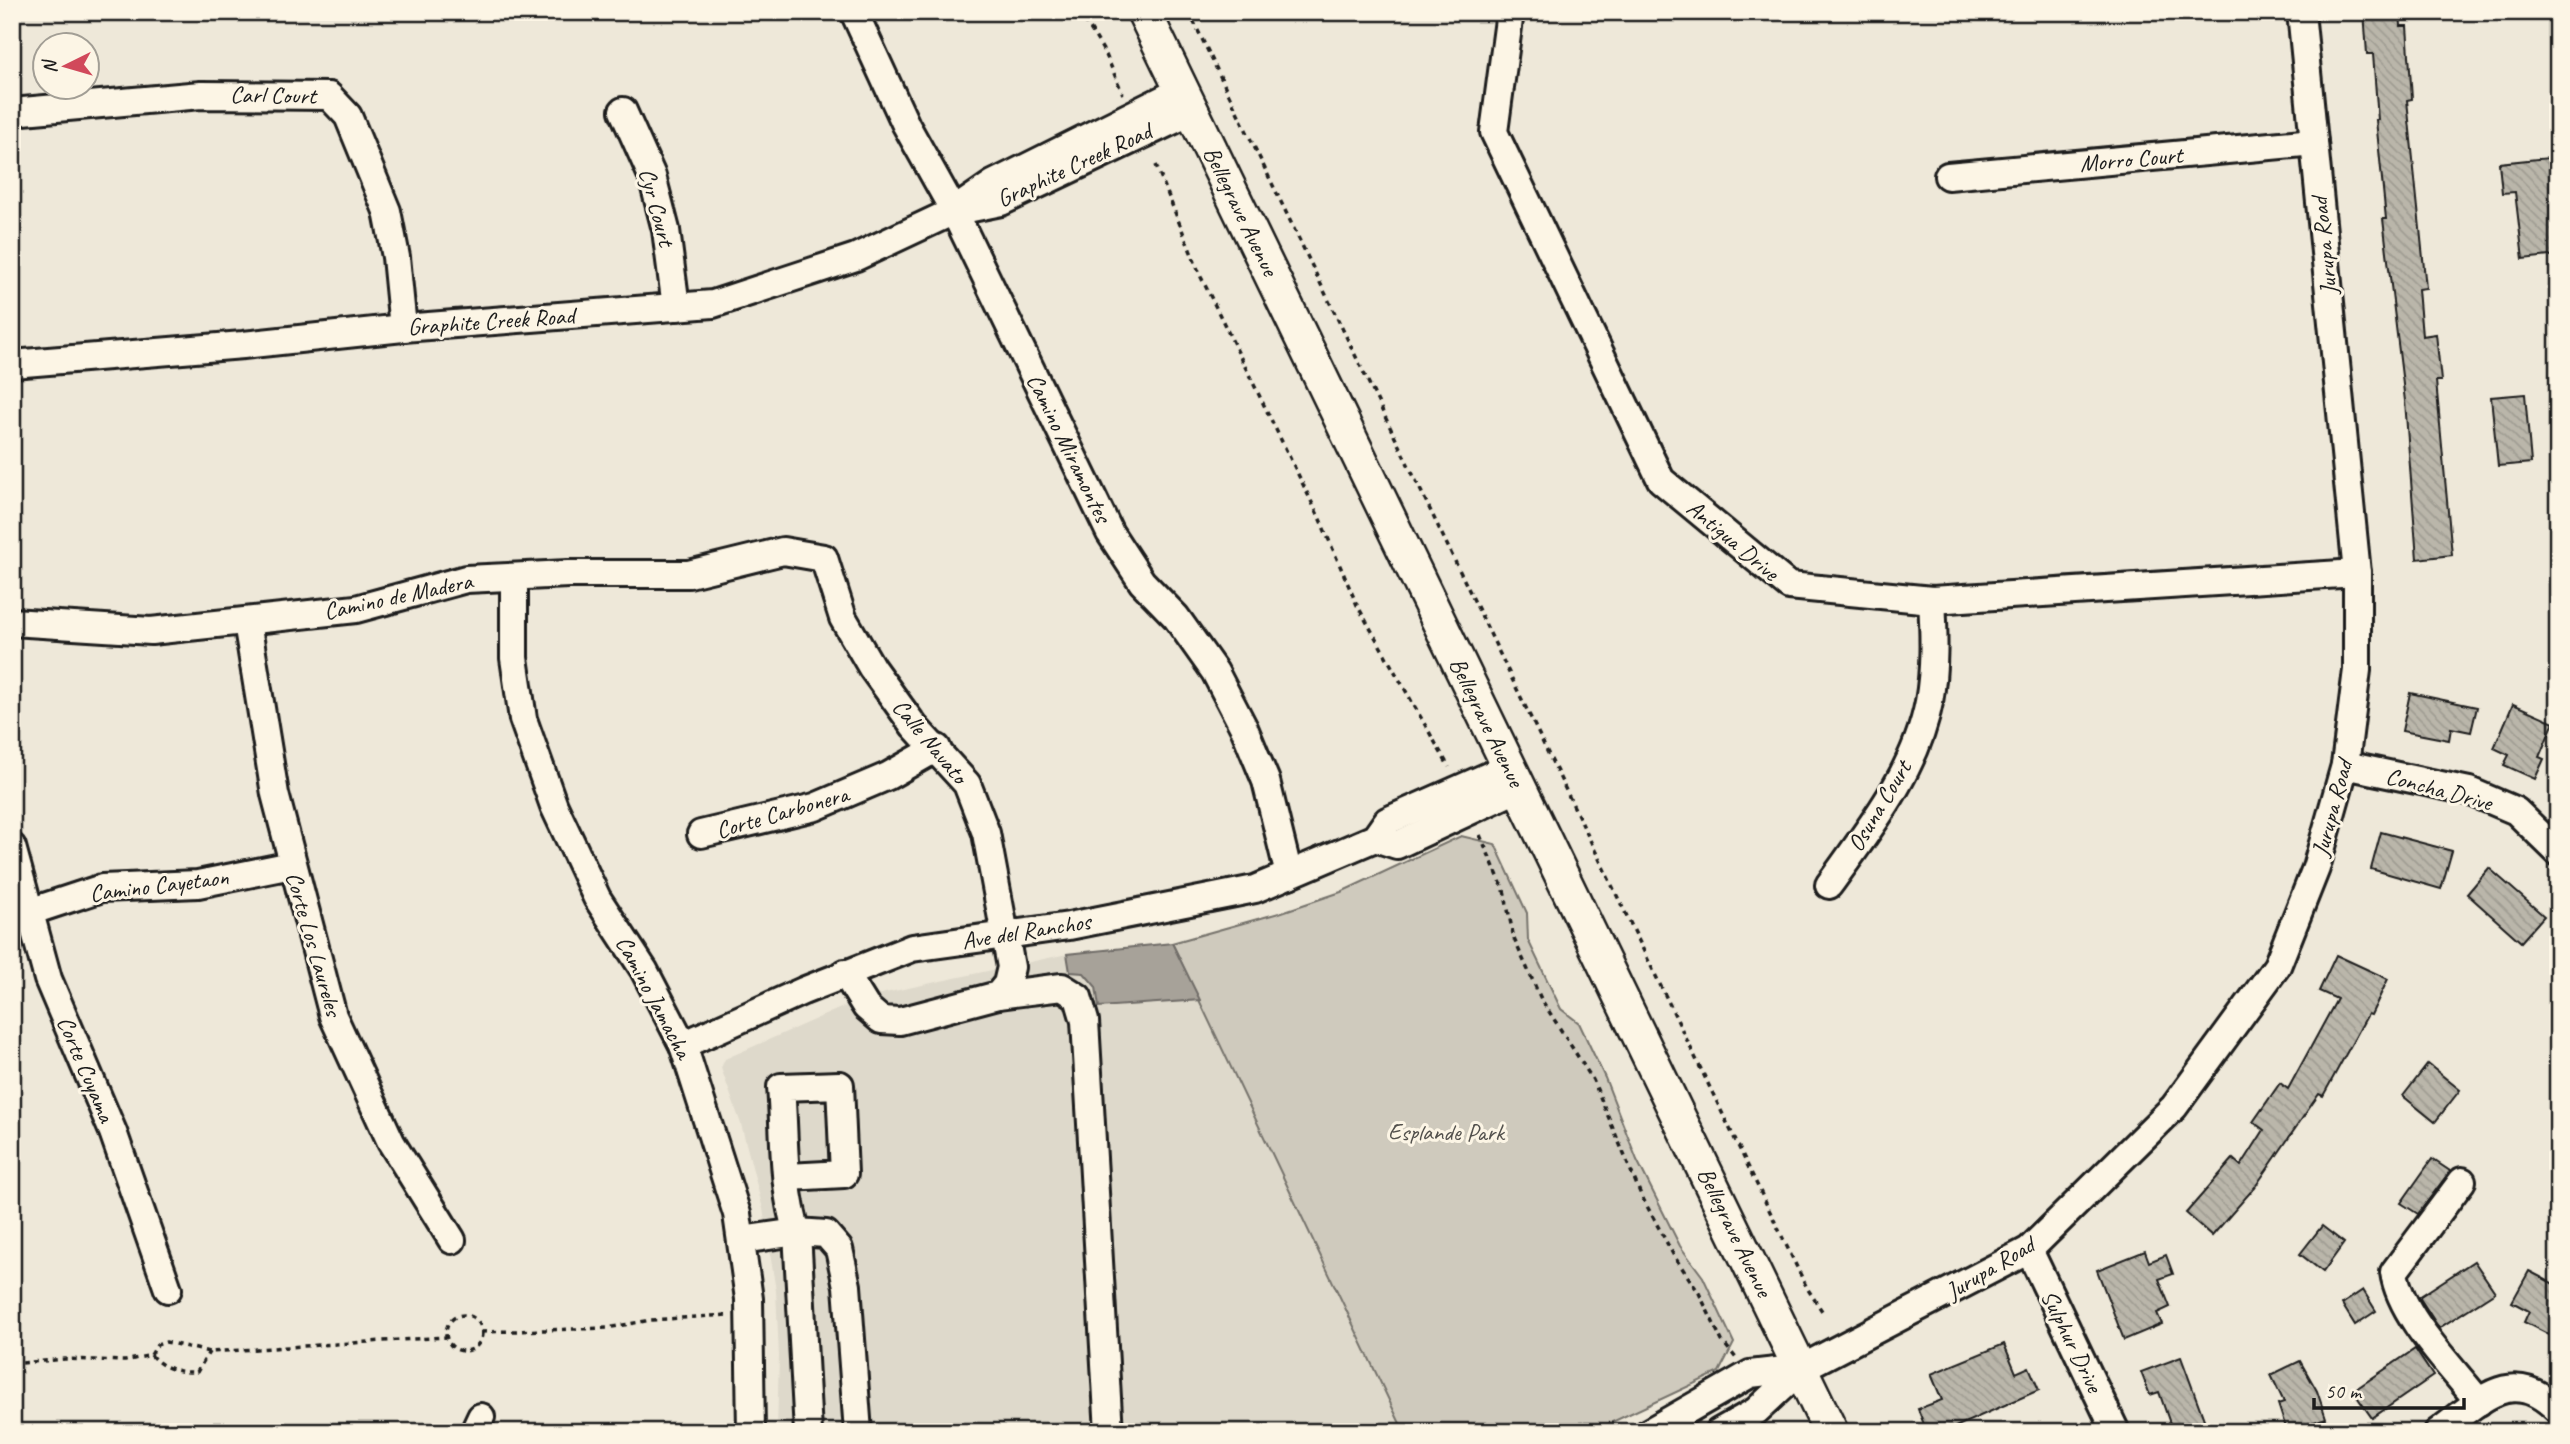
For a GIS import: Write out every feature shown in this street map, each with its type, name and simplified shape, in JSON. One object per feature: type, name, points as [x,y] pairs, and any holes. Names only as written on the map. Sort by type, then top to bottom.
[{"type":"main road","name":"Bellegrave Avenue","points":[[1144,12],[1621,1004],[1802,1368],[1831,1432]]},
{"type":"street","name":"Camino Miramontes","points":[[854,12],[906,125],[954,211],[1110,533],[1142,582],[1176,617],[1215,672],[1233,706],[1266,781],[1289,875]]},
{"type":"street","name":"Jurupa Road","points":[[1802,1368],[2029,1251],[2174,1107],[2277,967],[2316,868],[2345,765],[2357,670],[2357,573],[2301,12]]},
{"type":"street","name":"Antigua Drive","points":[[1509,13],[1494,132],[1661,480],[1789,586],[1932,600],[2357,573]]},
{"type":"street","name":"Carl Court","points":[[12,113],[201,95],[330,96],[348,117],[387,211],[396,257],[403,328]]},
{"type":"street","name":"Graphite Creek Road","points":[[12,364],[243,345],[403,328],[713,304],[780,285],[856,257],[954,211],[993,184],[1188,100]]},
{"type":"street","name":"Cyr Court","points":[[623,111],[652,176],[666,230],[676,307]]},
{"type":"street","name":"Morro Court","points":[[1948,176],[2314,142]]},
{"type":"street","name":"Camino de Madera","points":[[12,622],[151,631],[356,609],[466,579],[688,574],[783,551],[824,558]]},
{"type":"street","name":"Calle Navato","points":[[824,558],[843,618],[872,668],[914,726],[967,783],[986,833],[1011,967],[1007,984],[998,995]]},
{"type":"street","name":"Camino Jamacha","points":[[514,576],[514,658],[523,719],[554,806],[597,898],[644,970],[683,1045],[718,1146],[737,1214],[749,1299],[751,1432]]},
{"type":"street","name":"Osuna Court","points":[[1829,885],[1895,788],[1913,750],[1928,705],[1933,675],[1932,600]]},
{"type":"street","name":"Corte Los Laureles","points":[[247,622],[275,794],[333,1016],[391,1142],[452,1240]]},
{"type":"street","name":"Corte Carbonera","points":[[701,834],[828,803],[888,776],[937,748]]},
{"type":"street","name":"Concha Drive","points":[[2345,765],[2469,791],[2516,811],[2558,852]]},
{"type":"street","name":"Ave del Ranchos","points":[[683,1045],[845,974],[912,948],[1105,920],[1255,889],[1376,838],[1398,845],[1514,778]]},
{"type":"street","name":"Corte Cuyama","points":[[12,847],[48,979],[113,1132],[168,1289]]},
{"type":"street","name":"Camino Cayetaon","points":[[29,912],[102,888],[198,884],[292,865]]},
{"type":"street","points":[[845,974],[866,1007],[881,1020],[900,1021],[998,995],[1062,987],[1079,997],[1085,1021],[1110,1432]]},
{"type":"street","points":[[788,1177],[791,1213],[797,1232],[808,1432]]},
{"type":"street","points":[[2462,1181],[2394,1272],[2396,1287],[2407,1308],[2479,1402]]},
{"type":"street","points":[[741,1240],[797,1232],[826,1234],[839,1249],[847,1286],[858,1432]]},
{"type":"street","name":"Sulphur Drive","points":[[2029,1251],[2116,1432]]},
{"type":"street","points":[[1649,1432],[1750,1374],[1802,1368]]},
{"type":"street","points":[[1719,1432],[1756,1411],[1802,1368]]},
{"type":"street","points":[[2438,1432],[2490,1393],[2512,1386],[2544,1396],[2558,1410]]},
{"type":"path","points":[[1080,12],[1107,55],[1124,96]]},
{"type":"path","points":[[1189,12],[1706,1082],[1807,1288],[1824,1314]]},
{"type":"path","points":[[1156,165],[1201,277],[1319,517],[1357,605],[1388,665],[1449,767]]},
{"type":"path","points":[[1480,835],[1504,890],[1514,939],[1541,999],[1593,1080],[1641,1195],[1674,1256],[1699,1293],[1722,1340],[1740,1362]]},
{"type":"path","points":[[462,1315],[478,1321],[482,1332],[480,1342],[467,1351],[452,1346],[447,1337],[448,1326],[462,1315]]},
{"type":"path","points":[[482,1332],[607,1328],[651,1320],[727,1315]]},
{"type":"path","points":[[12,1364],[64,1359],[125,1361],[151,1355],[157,1345],[166,1342],[209,1352],[447,1337]]},
{"type":"path","points":[[151,1355],[157,1362],[171,1369],[197,1372],[209,1352]]},
{"type":"shaded area","points":[[1172,943],[1200,1000],[1099,1007],[1096,987],[1084,973],[1070,972],[1067,954]]},
{"type":"shaded area","points":[[1067,954],[1070,972],[1084,972],[1096,987],[1099,1007],[1200,1000],[1404,1432],[777,1432],[779,1356],[776,1291],[763,1209],[741,1124],[721,1068],[725,1059],[843,1007],[885,993]]},
{"type":"green space","name":"Esplande Park","points":[[1461,836],[1495,844],[1527,913],[1528,940],[1561,1009],[1579,1023],[1605,1078],[1637,1160],[1680,1246],[1703,1277],[1734,1343],[1719,1372],[1591,1432],[1404,1432],[1172,943],[1279,913],[1341,892]]},
{"type":"building","points":[[2364,12],[2400,12],[2401,26],[2407,26],[2412,99],[2407,100],[2426,288],[2418,289],[2422,336],[2436,334],[2441,381],[2436,381],[2452,555],[2417,559],[2405,401],[2383,219],[2386,219],[2376,120],[2373,54],[2367,54]]},
{"type":"building","points":[[2558,157],[2558,255],[2523,259],[2515,192],[2502,193],[2499,163]]},
{"type":"building","points":[[2525,394],[2531,463],[2498,466],[2491,397]]},
{"type":"building","points":[[2410,693],[2477,707],[2471,732],[2451,728],[2449,740],[2402,731]]},
{"type":"building","points":[[2513,704],[2554,722],[2539,757],[2544,759],[2535,779],[2504,765],[2509,755],[2494,748]]},
{"type":"building","points":[[2381,832],[2452,851],[2441,889],[2371,869]]},
{"type":"building","points":[[2489,868],[2544,916],[2521,942],[2467,894]]},
{"type":"building","points":[[2336,955],[2388,979],[2371,1015],[2368,1014],[2323,1096],[2319,1094],[2255,1187],[2212,1236],[2186,1213],[2233,1159],[2241,1166],[2264,1130],[2253,1122],[2280,1083],[2288,1089],[2337,999],[2319,991]]},
{"type":"building","points":[[2428,1064],[2460,1090],[2435,1122],[2403,1096]]},
{"type":"building","points":[[2432,1159],[2450,1171],[2418,1214],[2401,1203]]},
{"type":"building","points":[[2322,1226],[2344,1243],[2323,1272],[2300,1254]]},
{"type":"building","points":[[2145,1251],[2149,1262],[2166,1255],[2173,1274],[2159,1279],[2170,1307],[2157,1313],[2162,1324],[2124,1340],[2097,1270]]},
{"type":"building","points":[[2474,1261],[2495,1292],[2439,1328],[2419,1297]]},
{"type":"building","points":[[2529,1271],[2558,1286],[2558,1328],[2553,1337],[2524,1322],[2529,1311],[2512,1302]]},
{"type":"building","points":[[2363,1290],[2376,1311],[2355,1325],[2342,1304]]},
{"type":"building","points":[[2004,1344],[2016,1373],[2029,1367],[2039,1390],[1944,1432],[1927,1432],[1918,1409],[1942,1400],[1931,1374]]},
{"type":"building","points":[[2415,1349],[2433,1376],[2372,1418],[2353,1391]]},
{"type":"building","points":[[2181,1357],[2206,1425],[2188,1432],[2173,1432],[2159,1392],[2150,1395],[2141,1372]]},
{"type":"building","points":[[2300,1361],[2317,1391],[2326,1418],[2287,1431],[2278,1404],[2284,1402],[2271,1375]]}]
